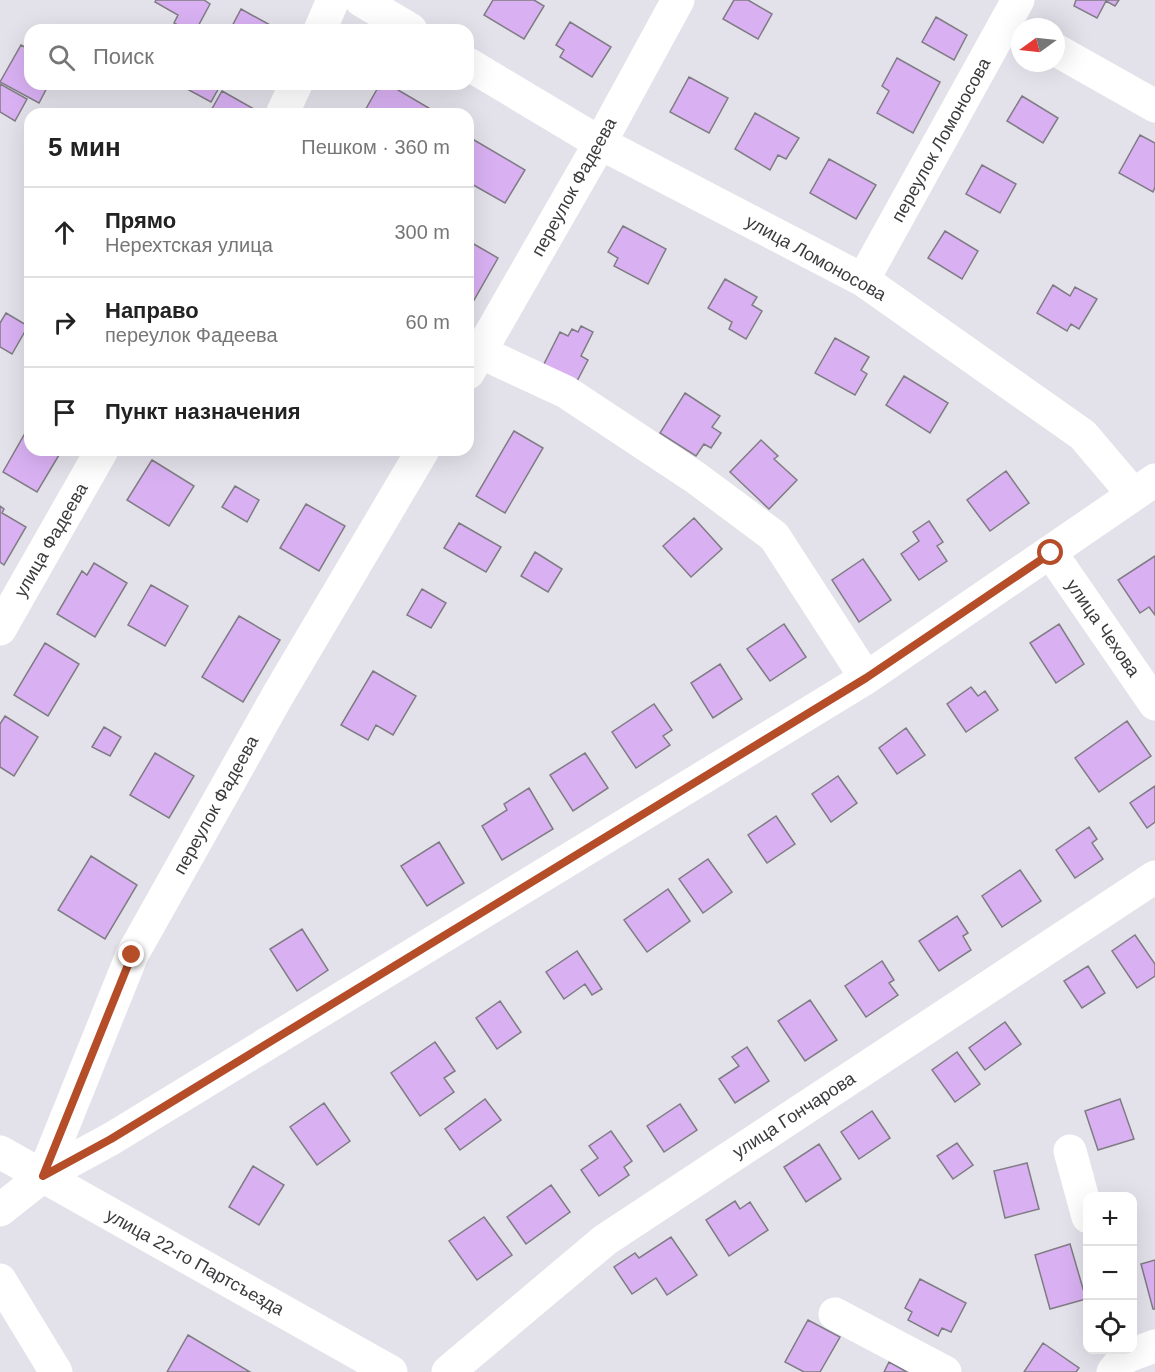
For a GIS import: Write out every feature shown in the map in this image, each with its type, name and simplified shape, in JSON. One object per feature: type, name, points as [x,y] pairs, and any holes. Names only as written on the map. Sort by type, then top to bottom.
[{"type":"street","points":[[323,24],[333,0]]},
{"type":"street","points":[[361,0],[401,24]]},
{"type":"street","name":"переулок Фадеева","points":[[474,363],[600,143],[678,0]]},
{"type":"street","name":"переулок Ломоносова","points":[[863,280],[1015,17]]},
{"type":"street","points":[[1065,55],[1155,106]]},
{"type":"street","name":"улица Ломоносова","points":[[474,68],[600,143],[863,280],[1083,435],[1144,487]]},
{"type":"street","points":[[285,108],[293,90]]},
{"type":"street","points":[[474,363],[566,392],[696,478],[774,536],[866,678]]},
{"type":"street","name":"улица Фадеева","points":[[0,629],[99,456]]},
{"type":"street","name":"переулок Фадеева","points":[[43,1176],[132,955],[278,695],[419,456]]},
{"type":"street","points":[[0,1210],[43,1176],[122,1133],[866,678],[1144,487]]},
{"type":"street","name":"улица Чехова","points":[[1051,553],[1155,704]]},
{"type":"street","name":"улица Гончарова","points":[[448,1372],[605,1240],[1155,877]]},
{"type":"street","points":[[1070,1151],[1083,1199]]},
{"type":"street","name":"улица 22-го Партсъезда","points":[[0,1152],[391,1372]]},
{"type":"street","points":[[0,1280],[56,1372]]},
{"type":"street","points":[[835,1314],[945,1372]]},
{"type":"street","points":[[1120,1360],[1155,1346]]},
{"type":"building","points":[[156,0],[204,0],[210,4],[199,24],[176,24],[174,23],[178,15],[155,2]]},
{"type":"building","points":[[493,0],[534,0],[544,6],[524,39],[484,15]]},
{"type":"building","points":[[734,0],[748,0],[772,14],[758,39],[723,19]]},
{"type":"building","points":[[1076,0],[1119,0],[1115,6],[1106,1],[1097,18],[1074,6]]},
{"type":"building","points":[[241,9],[268,24],[233,24]]},
{"type":"building","points":[[936,17],[967,35],[954,60],[922,42]]},
{"type":"building","points":[[570,22],[611,47],[592,77],[560,57],[564,50],[556,45]]},
{"type":"building","points":[[21,45],[24,47],[24,90],[46,90],[39,103],[0,82]]},
{"type":"building","points":[[897,58],[940,82],[913,133],[877,113],[889,91],[882,86]]},
{"type":"building","points":[[689,77],[728,98],[709,133],[670,112]]},
{"type":"building","points":[[0,84],[27,99],[15,121],[0,112]]},
{"type":"building","points":[[189,90],[218,90],[211,102]]},
{"type":"building","points":[[377,90],[398,90],[429,108],[366,108]]},
{"type":"building","points":[[222,91],[252,108],[212,108]]},
{"type":"building","points":[[1022,96],[1058,118],[1043,143],[1007,121]]},
{"type":"building","points":[[755,113],[799,138],[786,159],[778,155],[770,170],[735,149]]},
{"type":"building","points":[[1140,135],[1155,143],[1153,192],[1119,173]]},
{"type":"building","points":[[474,140],[525,170],[505,203],[474,185]]},
{"type":"building","points":[[829,159],[876,185],[856,219],[810,193]]},
{"type":"building","points":[[982,165],[1016,184],[1000,213],[966,194]]},
{"type":"building","points":[[623,226],[666,249],[648,284],[614,266],[618,258],[608,252]]},
{"type":"building","points":[[945,231],[978,251],[962,279],[928,258]]},
{"type":"building","points":[[474,244],[498,258],[474,300]]},
{"type":"building","points":[[725,279],[757,297],[752,305],[762,311],[746,339],[729,329],[732,322],[708,308]]},
{"type":"building","points":[[1053,285],[1070,296],[1075,287],[1097,299],[1079,329],[1071,324],[1067,331],[1037,313]]},
{"type":"building","points":[[6,313],[24,324],[24,333],[12,354],[0,347],[0,323]]},
{"type":"building","points":[[581,326],[593,332],[581,356],[588,360],[576,383],[543,366],[560,332],[568,336],[572,329],[578,332]]},
{"type":"building","points":[[835,338],[869,357],[861,370],[867,374],[855,395],[815,373]]},
{"type":"building","points":[[904,376],[948,403],[930,433],[886,405]]},
{"type":"building","points":[[685,393],[720,416],[712,427],[721,433],[711,448],[704,444],[696,456],[660,433]]},
{"type":"building","points":[[514,431],[543,448],[505,513],[476,496]]},
{"type":"building","points":[[24,435],[24,456],[58,456],[37,492],[3,472]]},
{"type":"building","points":[[761,440],[778,456],[774,459],[797,480],[769,509],[730,472]]},
{"type":"building","points":[[152,460],[194,486],[169,526],[127,500]]},
{"type":"building","points":[[1006,471],[1029,503],[990,531],[967,500]]},
{"type":"building","points":[[235,486],[259,500],[247,522],[222,507]]},
{"type":"building","points":[[306,504],[345,526],[319,571],[280,548]]},
{"type":"building","points":[[0,506],[4,509],[2,513],[26,527],[4,565],[0,562]]},
{"type":"building","points":[[694,518],[722,549],[691,577],[663,546]]},
{"type":"building","points":[[929,521],[943,542],[937,546],[947,561],[919,580],[901,554],[919,541],[913,532]]},
{"type":"building","points":[[459,523],[501,547],[486,572],[444,548]]},
{"type":"building","points":[[535,552],[562,569],[548,592],[521,576]]},
{"type":"building","points":[[1155,556],[1155,615],[1149,607],[1140,613],[1118,580]]},
{"type":"building","points":[[863,559],[891,600],[859,622],[832,580]]},
{"type":"building","points":[[94,563],[127,583],[95,637],[57,614],[82,571],[87,575]]},
{"type":"building","points":[[151,585],[188,606],[165,646],[128,625]]},
{"type":"building","points":[[422,589],[446,603],[431,628],[407,615]]},
{"type":"building","points":[[239,616],[280,640],[243,702],[202,677]]},
{"type":"building","points":[[784,624],[806,657],[770,681],[747,649]]},
{"type":"building","points":[[1059,624],[1084,664],[1056,683],[1030,643]]},
{"type":"building","points":[[45,643],[79,664],[48,716],[14,695]]},
{"type":"building","points":[[720,664],[742,699],[713,718],[691,683]]},
{"type":"building","points":[[373,671],[416,696],[393,735],[376,725],[368,740],[341,725]]},
{"type":"building","points":[[971,687],[978,696],[985,691],[998,710],[966,732],[947,704]]},
{"type":"building","points":[[654,704],[672,730],[663,736],[670,745],[636,768],[612,732]]},
{"type":"building","points":[[5,716],[38,737],[14,776],[0,767],[0,724]]},
{"type":"building","points":[[1127,721],[1151,756],[1099,792],[1075,758]]},
{"type":"building","points":[[104,727],[121,737],[110,756],[92,747]]},
{"type":"building","points":[[906,728],[925,755],[897,774],[879,748]]},
{"type":"building","points":[[155,753],[194,776],[169,818],[130,795]]},
{"type":"building","points":[[585,753],[608,788],[573,811],[550,775]]},
{"type":"building","points":[[838,776],[857,803],[831,822],[812,794]]},
{"type":"building","points":[[1155,786],[1155,822],[1147,828],[1130,803]]},
{"type":"building","points":[[529,788],[553,829],[502,860],[482,826],[507,810],[504,804]]},
{"type":"building","points":[[776,816],[795,844],[767,863],[748,835]]},
{"type":"building","points":[[1089,827],[1097,839],[1092,843],[1103,859],[1075,878],[1056,850]]},
{"type":"building","points":[[439,842],[464,883],[427,906],[401,866]]},
{"type":"building","points":[[91,856],[137,885],[105,939],[58,910]]},
{"type":"building","points":[[708,859],[732,892],[703,913],[679,879]]},
{"type":"building","points":[[1020,870],[1041,901],[1002,927],[982,896]]},
{"type":"building","points":[[668,889],[690,921],[647,952],[624,920]]},
{"type":"building","points":[[957,916],[968,933],[963,936],[971,950],[939,971],[919,941]]},
{"type":"building","points":[[302,929],[328,970],[297,991],[270,949]]},
{"type":"building","points":[[1135,935],[1155,964],[1155,976],[1137,988],[1112,951]]},
{"type":"building","points":[[577,951],[602,989],[592,995],[585,984],[564,999],[546,972]]},
{"type":"building","points":[[882,961],[894,980],[889,983],[898,995],[866,1017],[845,986]]},
{"type":"building","points":[[1088,966],[1105,993],[1082,1008],[1064,981]]},
{"type":"building","points":[[810,1000],[837,1040],[805,1061],[778,1021]]},
{"type":"building","points":[[500,1001],[521,1032],[497,1049],[476,1018]]},
{"type":"building","points":[[1005,1022],[1021,1044],[985,1070],[969,1048]]},
{"type":"building","points":[[435,1042],[455,1071],[444,1078],[454,1092],[420,1116],[391,1073]]},
{"type":"building","points":[[747,1047],[769,1081],[735,1103],[719,1079],[739,1066],[732,1057]]},
{"type":"building","points":[[957,1052],[980,1084],[955,1102],[932,1070]]},
{"type":"building","points":[[485,1099],[501,1120],[460,1150],[445,1129]]},
{"type":"building","points":[[1120,1099],[1134,1139],[1098,1150],[1085,1111]]},
{"type":"building","points":[[324,1103],[350,1141],[317,1165],[290,1127]]},
{"type":"building","points":[[680,1104],[697,1130],[664,1152],[647,1126]]},
{"type":"building","points":[[872,1111],[890,1138],[859,1159],[841,1132]]},
{"type":"building","points":[[611,1131],[632,1161],[624,1167],[629,1175],[599,1196],[581,1170],[598,1158],[589,1146]]},
{"type":"building","points":[[957,1143],[973,1165],[953,1179],[937,1156]]},
{"type":"building","points":[[819,1144],[841,1179],[806,1202],[784,1167]]},
{"type":"building","points":[[1027,1163],[1039,1209],[1005,1218],[994,1171]]},
{"type":"building","points":[[253,1166],[284,1185],[259,1225],[229,1207]]},
{"type":"building","points":[[551,1185],[570,1212],[526,1244],[507,1217]]},
{"type":"building","points":[[735,1201],[740,1209],[750,1202],[768,1230],[729,1256],[706,1220]]},
{"type":"building","points":[[484,1217],[512,1255],[477,1280],[449,1241]]},
{"type":"building","points":[[671,1237],[697,1275],[667,1295],[656,1278],[632,1294],[614,1267],[635,1253],[639,1258]]},
{"type":"building","points":[[1070,1244],[1083,1289],[1083,1300],[1050,1309],[1035,1255]]},
{"type":"building","points":[[1155,1260],[1155,1309],[1153,1309],[1141,1264]]},
{"type":"building","points":[[920,1279],[966,1303],[951,1332],[942,1328],[938,1336],[908,1320],[912,1312],[905,1308]]},
{"type":"building","points":[[808,1320],[840,1337],[820,1372],[804,1372],[785,1362]]},
{"type":"building","points":[[188,1335],[250,1372],[167,1372]]},
{"type":"building","points":[[1043,1343],[1079,1368],[1076,1372],[1024,1372]]},
{"type":"building","points":[[889,1362],[907,1372],[884,1372]]},
{"type":"route","points":[[132,955],[43,1176],[111,1139],[866,678],[1051,553]]}]
